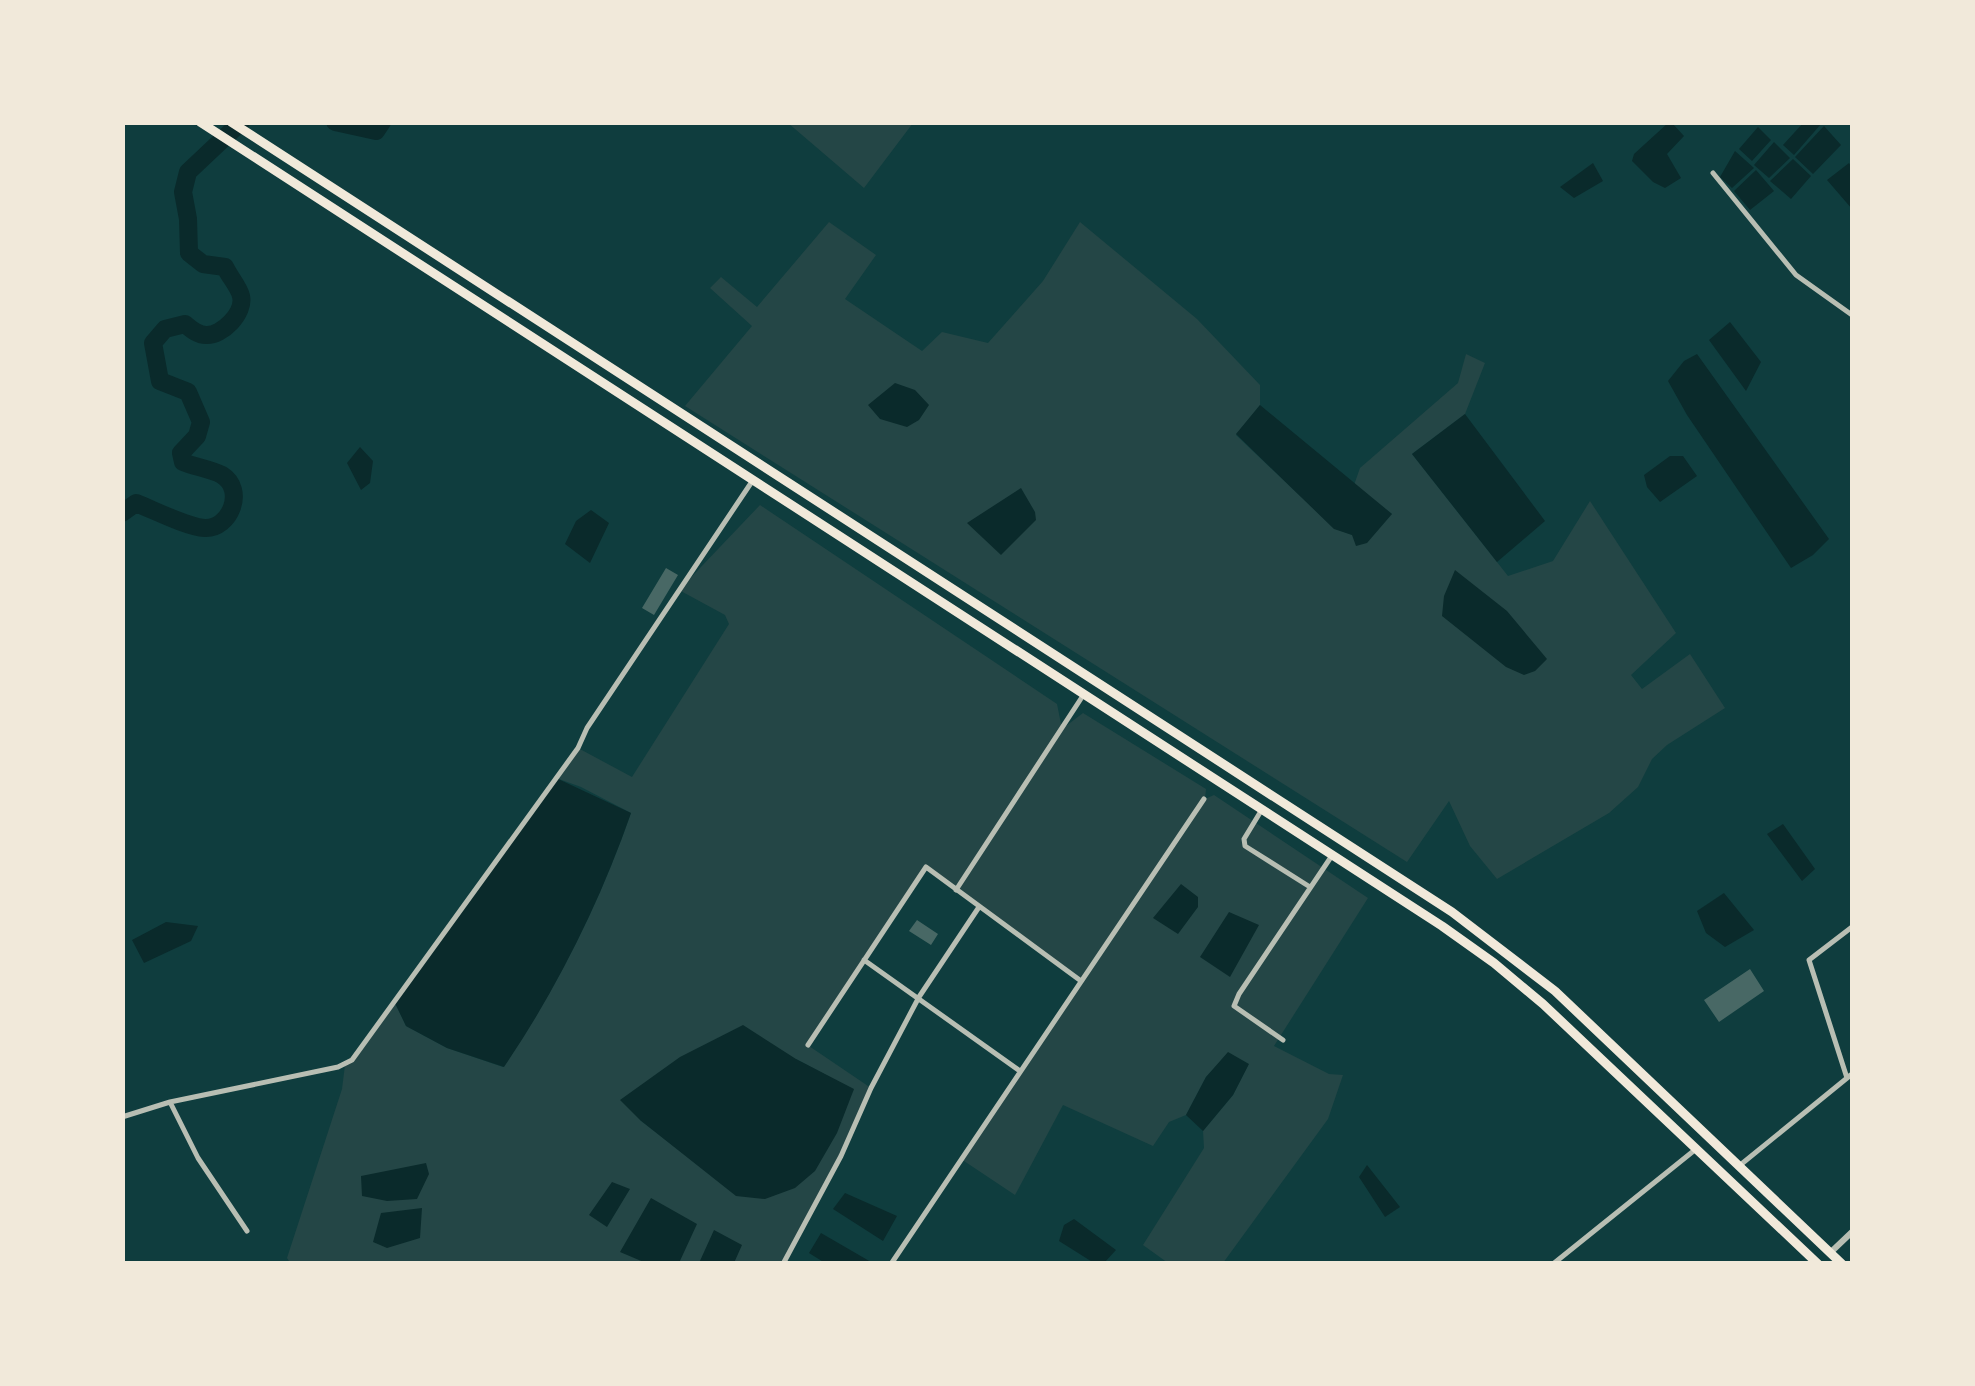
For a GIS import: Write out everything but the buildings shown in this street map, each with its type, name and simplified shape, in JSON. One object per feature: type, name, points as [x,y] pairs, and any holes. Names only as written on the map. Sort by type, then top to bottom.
[{"type":"highway","points":[[200,122],[1494,962],[1818,1264]]},
{"type":"highway","points":[[231,122],[1452,912],[1554,991],[1842,1264]]},
{"type":"highway","points":[[1127,721],[1136,707]]},
{"type":"street","points":[[1713,173],[1796,276],[1852,316]]},
{"type":"street","points":[[122,1117],[170,1102],[338,1067],[352,1060],[567,763],[753,480]]},
{"type":"street","points":[[956,890],[1084,694]]},
{"type":"street","points":[[890,1264],[1204,800]]},
{"type":"street","points":[[1262,808],[1244,839],[1246,846],[1310,886]]},
{"type":"street","points":[[1282,1040],[1234,1006],[1332,854]]},
{"type":"street","points":[[808,1046],[926,868],[1081,981]]},
{"type":"street","points":[[783,1264],[919,997],[979,907]]},
{"type":"street","points":[[1739,1166],[1850,1076],[1808,960],[1852,927]]},
{"type":"street","points":[[864,960],[1020,1071]]},
{"type":"street","points":[[170,1102],[198,1158],[247,1230]]},
{"type":"street","points":[[1554,1264],[1696,1149]]},
{"type":"street","points":[[1831,1252],[1852,1232]]},
{"type":"shaded area","points":[[1804,122],[1821,124],[1794,155],[1783,145]]},
{"type":"shaded area","points":[[788,123],[913,123],[864,188]]},
{"type":"shaded area","points":[[1668,123],[1684,136],[1667,154],[1681,178],[1665,188],[1632,161],[1634,154]]},
{"type":"shaded area","points":[[1824,126],[1841,145],[1813,174],[1795,157]]},
{"type":"shaded area","points":[[1758,127],[1771,140],[1752,161],[1739,149]]},
{"type":"shaded area","points":[[1774,142],[1790,158],[1769,178],[1754,165]]},
{"type":"shaded area","points":[[1735,151],[1754,168],[1732,188],[1720,177]]},
{"type":"shaded area","points":[[1793,159],[1811,176],[1791,199],[1770,181]]},
{"type":"shaded area","points":[[1593,163],[1603,181],[1574,198],[1560,187]]},
{"type":"shaded area","points":[[1849,163],[1852,168],[1852,209],[1827,180]]},
{"type":"shaded area","points":[[1756,170],[1774,191],[1750,210],[1734,191]]},
{"type":"shaded area","points":[[829,222],[876,255],[845,299],[922,351],[942,332],[988,343],[1043,281],[1080,222],[1197,319],[1260,385],[1260,405],[1236,435],[1334,528],[1352,535],[1392,514],[1354,485],[1360,468],[1458,383],[1466,354],[1485,363],[1465,414],[1412,454],[1508,576],[1553,561],[1590,501],[1676,633],[1631,675],[1642,689],[1690,654],[1725,708],[1667,745],[1652,759],[1638,787],[1609,813],[1497,879],[1470,846],[1449,801],[1407,862],[685,406],[752,326],[710,288],[721,277],[757,307]]},
{"type":"shaded area","points":[[1730,322],[1761,362],[1746,391],[1709,340]]},
{"type":"shaded area","points":[[1697,354],[1829,539],[1813,555],[1791,568],[1668,381],[1684,361]]},
{"type":"shaded area","points":[[895,383],[915,390],[929,405],[919,420],[907,427],[880,419],[868,405]]},
{"type":"shaded area","points":[[1260,405],[1392,514],[1367,543],[1356,546],[1352,535],[1334,529],[1236,434]]},
{"type":"shaded area","points":[[1465,414],[1545,521],[1497,562],[1412,454]]},
{"type":"shaded area","points":[[360,447],[373,461],[370,483],[361,490],[347,463]]},
{"type":"shaded area","points":[[1670,456],[1683,456],[1697,476],[1660,502],[1647,487],[1644,475]]},
{"type":"shaded area","points":[[1021,488],[1036,520],[1001,555],[967,523]]},
{"type":"shaded area","points":[[760,505],[1057,704],[1062,729],[1083,713],[1206,789],[1205,799],[1214,795],[1368,898],[1274,1046],[1329,1074],[1343,1075],[1328,1119],[1223,1263],[1168,1263],[1143,1245],[1204,1148],[1203,1131],[1233,1095],[1248,1065],[1229,1053],[1206,1077],[1186,1115],[1169,1122],[1153,1146],[1063,1105],[1015,1195],[961,1159],[1081,981],[926,868],[809,1046],[871,1088],[841,1156],[783,1263],[291,1264],[287,1258],[342,1089],[345,1065],[394,1001],[406,1026],[447,1048],[503,1067],[559,976],[606,879],[631,813],[556,778],[578,748],[632,777],[729,624],[725,615],[679,590]],"holes":[[[796,1059],[854,1090],[684,1154],[640,1120]]]},
{"type":"shaded area","points":[[591,510],[609,523],[590,563],[565,544],[576,521]]},
{"type":"shaded area","points":[[1455,570],[1507,611],[1547,659],[1535,671],[1524,675],[1506,667],[1442,616],[1444,596]]},
{"type":"shaded area","points":[[556,778],[631,813],[576,944],[504,1067],[447,1048],[406,1026],[394,1001]]},
{"type":"shaded area","points":[[1783,824],[1815,869],[1802,881],[1767,834]]},
{"type":"shaded area","points":[[1181,884],[1198,897],[1198,907],[1178,934],[1153,918]]},
{"type":"shaded area","points":[[1724,893],[1754,930],[1725,947],[1706,933],[1697,911]]},
{"type":"shaded area","points":[[1229,912],[1259,925],[1230,977],[1200,957]]},
{"type":"shaded area","points":[[166,922],[198,926],[191,941],[144,963],[132,940]]},
{"type":"shaded area","points":[[743,1025],[854,1089],[837,1133],[815,1171],[795,1188],[765,1199],[736,1196],[620,1100],[680,1057]]},
{"type":"shaded area","points":[[1228,1052],[1249,1064],[1233,1095],[1203,1131],[1186,1115],[1206,1077]]},
{"type":"shaded area","points":[[426,1163],[429,1174],[417,1199],[387,1201],[362,1196],[361,1176]]},
{"type":"shaded area","points":[[1367,1165],[1400,1207],[1385,1217],[1359,1177]]},
{"type":"shaded area","points":[[612,1182],[630,1189],[607,1227],[589,1215]]},
{"type":"shaded area","points":[[845,1193],[897,1216],[883,1241],[833,1209]]},
{"type":"shaded area","points":[[651,1198],[697,1224],[679,1263],[646,1263],[620,1252]]},
{"type":"shaded area","points":[[422,1208],[420,1238],[387,1248],[373,1242],[381,1213]]},
{"type":"shaded area","points":[[1074,1219],[1116,1250],[1104,1263],[1094,1263],[1059,1241],[1064,1225]]},
{"type":"shaded area","points":[[714,1230],[742,1245],[734,1263],[699,1263]]},
{"type":"shaded area","points":[[821,1233],[871,1262],[825,1263],[809,1253]]},
{"type":"waterway","points":[[122,513],[136,503],[205,528],[222,522],[232,508],[233,490],[222,475],[183,462],[181,453],[197,436],[201,422],[188,392],[160,381],[153,343],[165,329],[185,324],[200,334],[219,332],[239,309],[240,293],[225,267],[203,264],[189,253],[183,192],[188,172],[241,122]]},
{"type":"waterway","points":[[335,122],[376,131],[382,122]]}]
